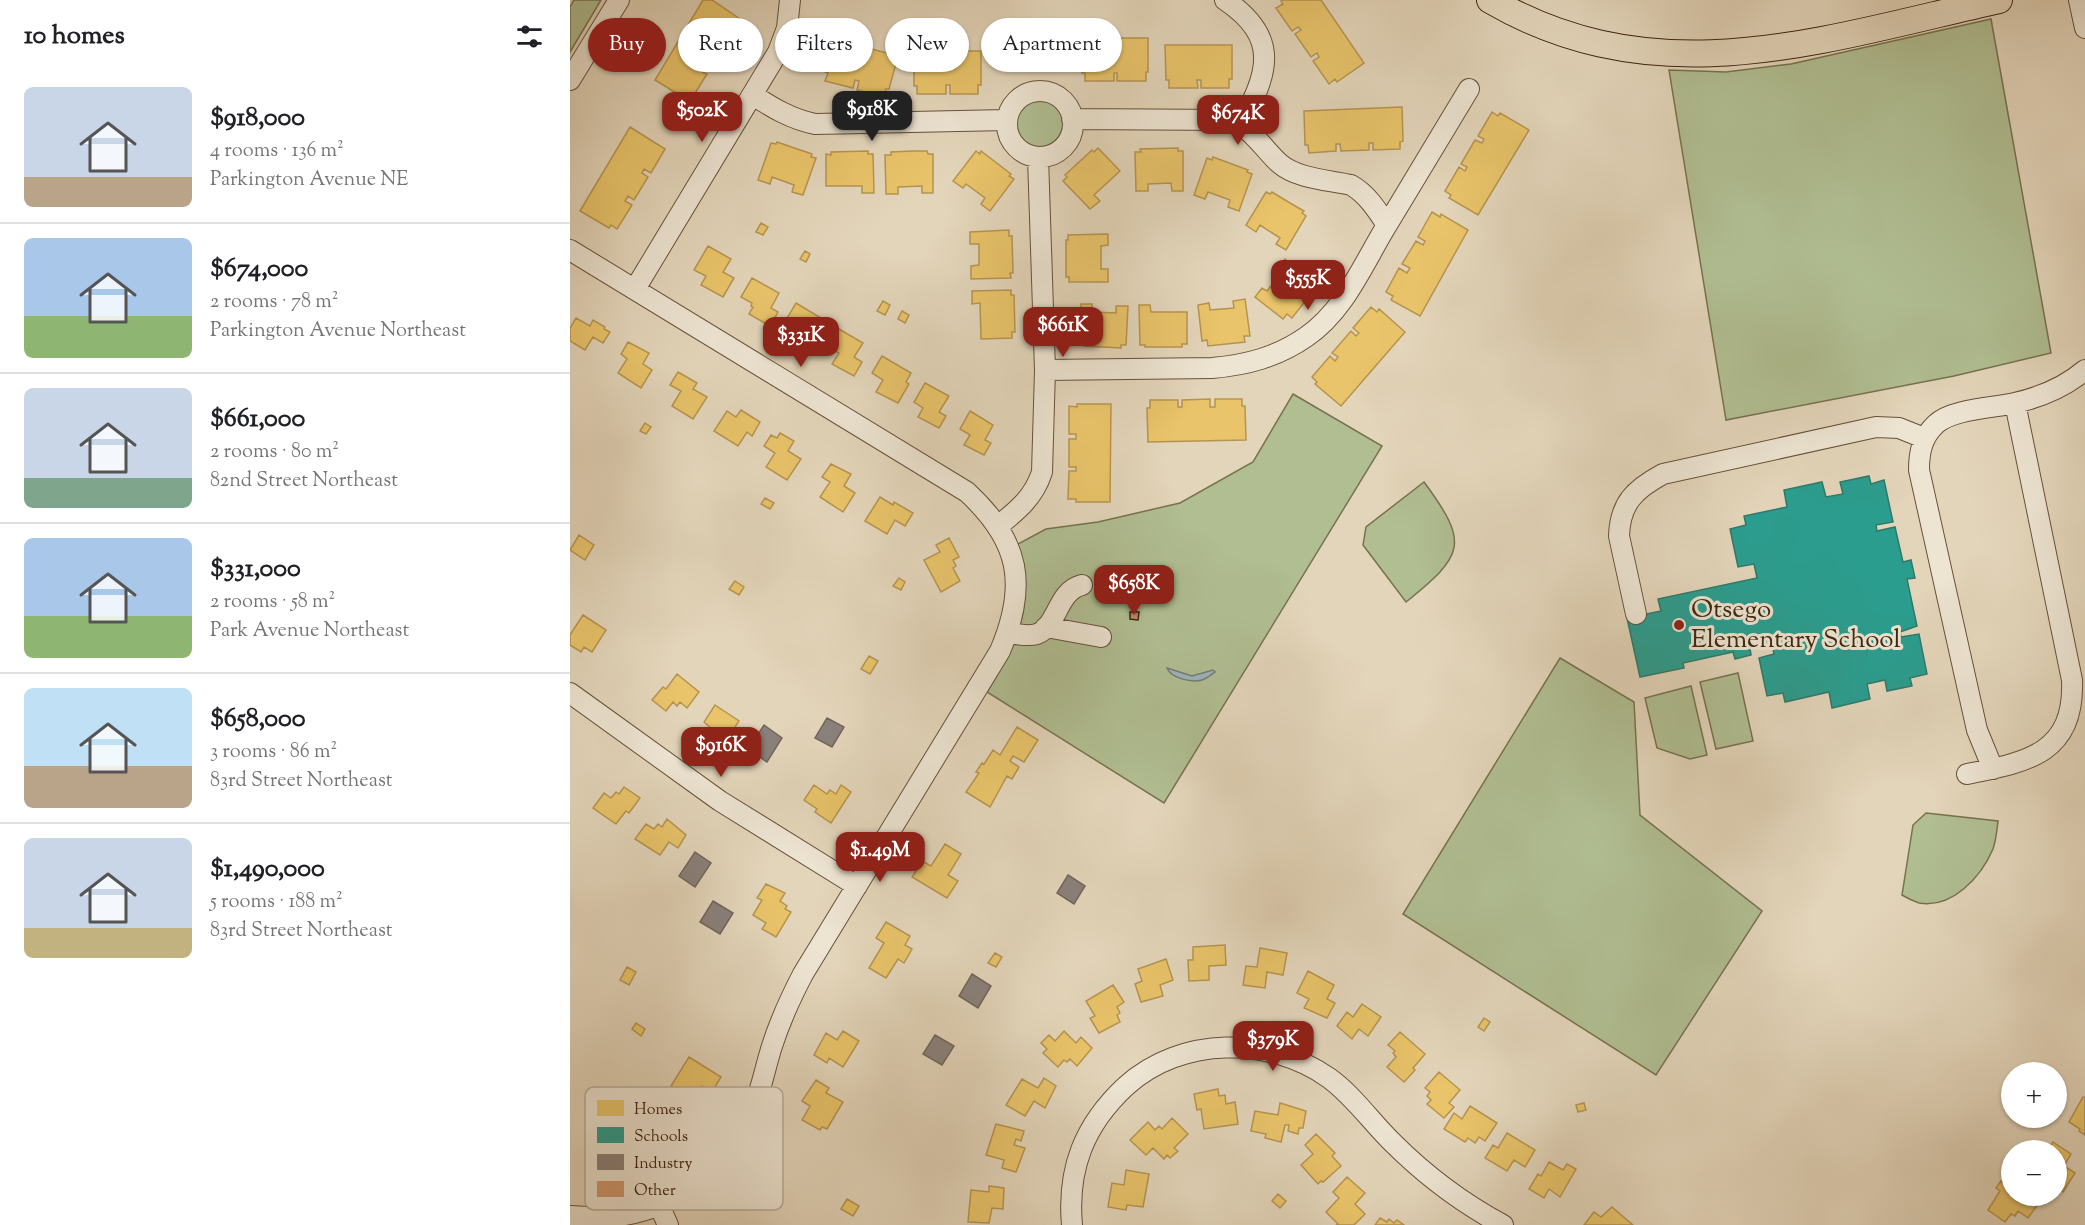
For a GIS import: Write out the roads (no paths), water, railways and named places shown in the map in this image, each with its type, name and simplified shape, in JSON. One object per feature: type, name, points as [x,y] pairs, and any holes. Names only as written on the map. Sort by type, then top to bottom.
[{"type":"main road","points":[[1491,0],[1544,26],[1584,39],[1628,50],[1671,54],[1724,54],[1782,48],[1998,0]]},
{"type":"street","points":[[570,80],[619,0]]},
{"type":"street","points":[[636,290],[778,52],[787,28],[790,0]]},
{"type":"street","points":[[1226,0],[1253,24],[1262,46],[1264,61],[1263,76],[1258,92],[1241,124]]},
{"type":"street","points":[[2079,0],[2085,28]]},
{"type":"street","points":[[1045,370],[1236,366],[1258,361],[1308,336],[1343,300],[1469,88]]},
{"type":"street","points":[[1036,91],[1058,96],[1066,104],[1072,119],[1071,134],[1066,144],[1059,152],[1049,156],[1028,155],[1018,149],[1011,141],[1008,131],[1007,120],[1010,110],[1026,94],[1036,91]]},
{"type":"street","points":[[753,95],[785,115],[814,124],[1007,120]]},
{"type":"street","points":[[1072,119],[1229,120],[1241,124],[1280,164],[1304,175],[1357,188],[1387,225]]},
{"type":"street","points":[[998,526],[1030,498],[1038,486],[1042,472],[1045,370],[1038,157]]},
{"type":"street","points":[[570,250],[967,492],[984,507],[998,526],[1015,570],[1017,595],[1008,633],[1000,651],[790,998],[772,1044],[759,1087]]},
{"type":"street","points":[[1993,769],[1977,730],[1919,470],[1919,454],[1924,438],[1936,423],[1949,416],[2046,395],[2085,370]]},
{"type":"street","points":[[1967,774],[2025,761],[2042,752],[2061,733],[2073,700],[2072,680],[2015,403]]},
{"type":"street","points":[[1636,614],[1619,536],[1619,523],[1630,499],[1648,482],[1663,474],[1876,427],[1899,428],[1924,438]]},
{"type":"street","points":[[1008,633],[1031,635],[1040,633],[1069,591],[1082,585]]},
{"type":"street","points":[[1046,627],[1101,637]]},
{"type":"street","points":[[570,693],[720,801],[857,886]]},
{"type":"street","points":[[1072,1225],[1071,1181],[1090,1129],[1100,1114],[1128,1084],[1172,1058],[1196,1051],[1225,1048],[1256,1049],[1288,1056],[1330,1079],[1420,1167],[1461,1199],[1503,1225]]},
{"type":"street","points":[[570,1216],[611,1217],[639,1210]]},
{"type":"street","points":[[661,1210],[668,1225]]},
{"type":"water","points":[[1167,668],[1192,676],[1213,670],[1215,672],[1204,679],[1192,681],[1173,675]]},
{"type":"place","name":"Otsego Elementary School","points":[[1679,625]]}]
